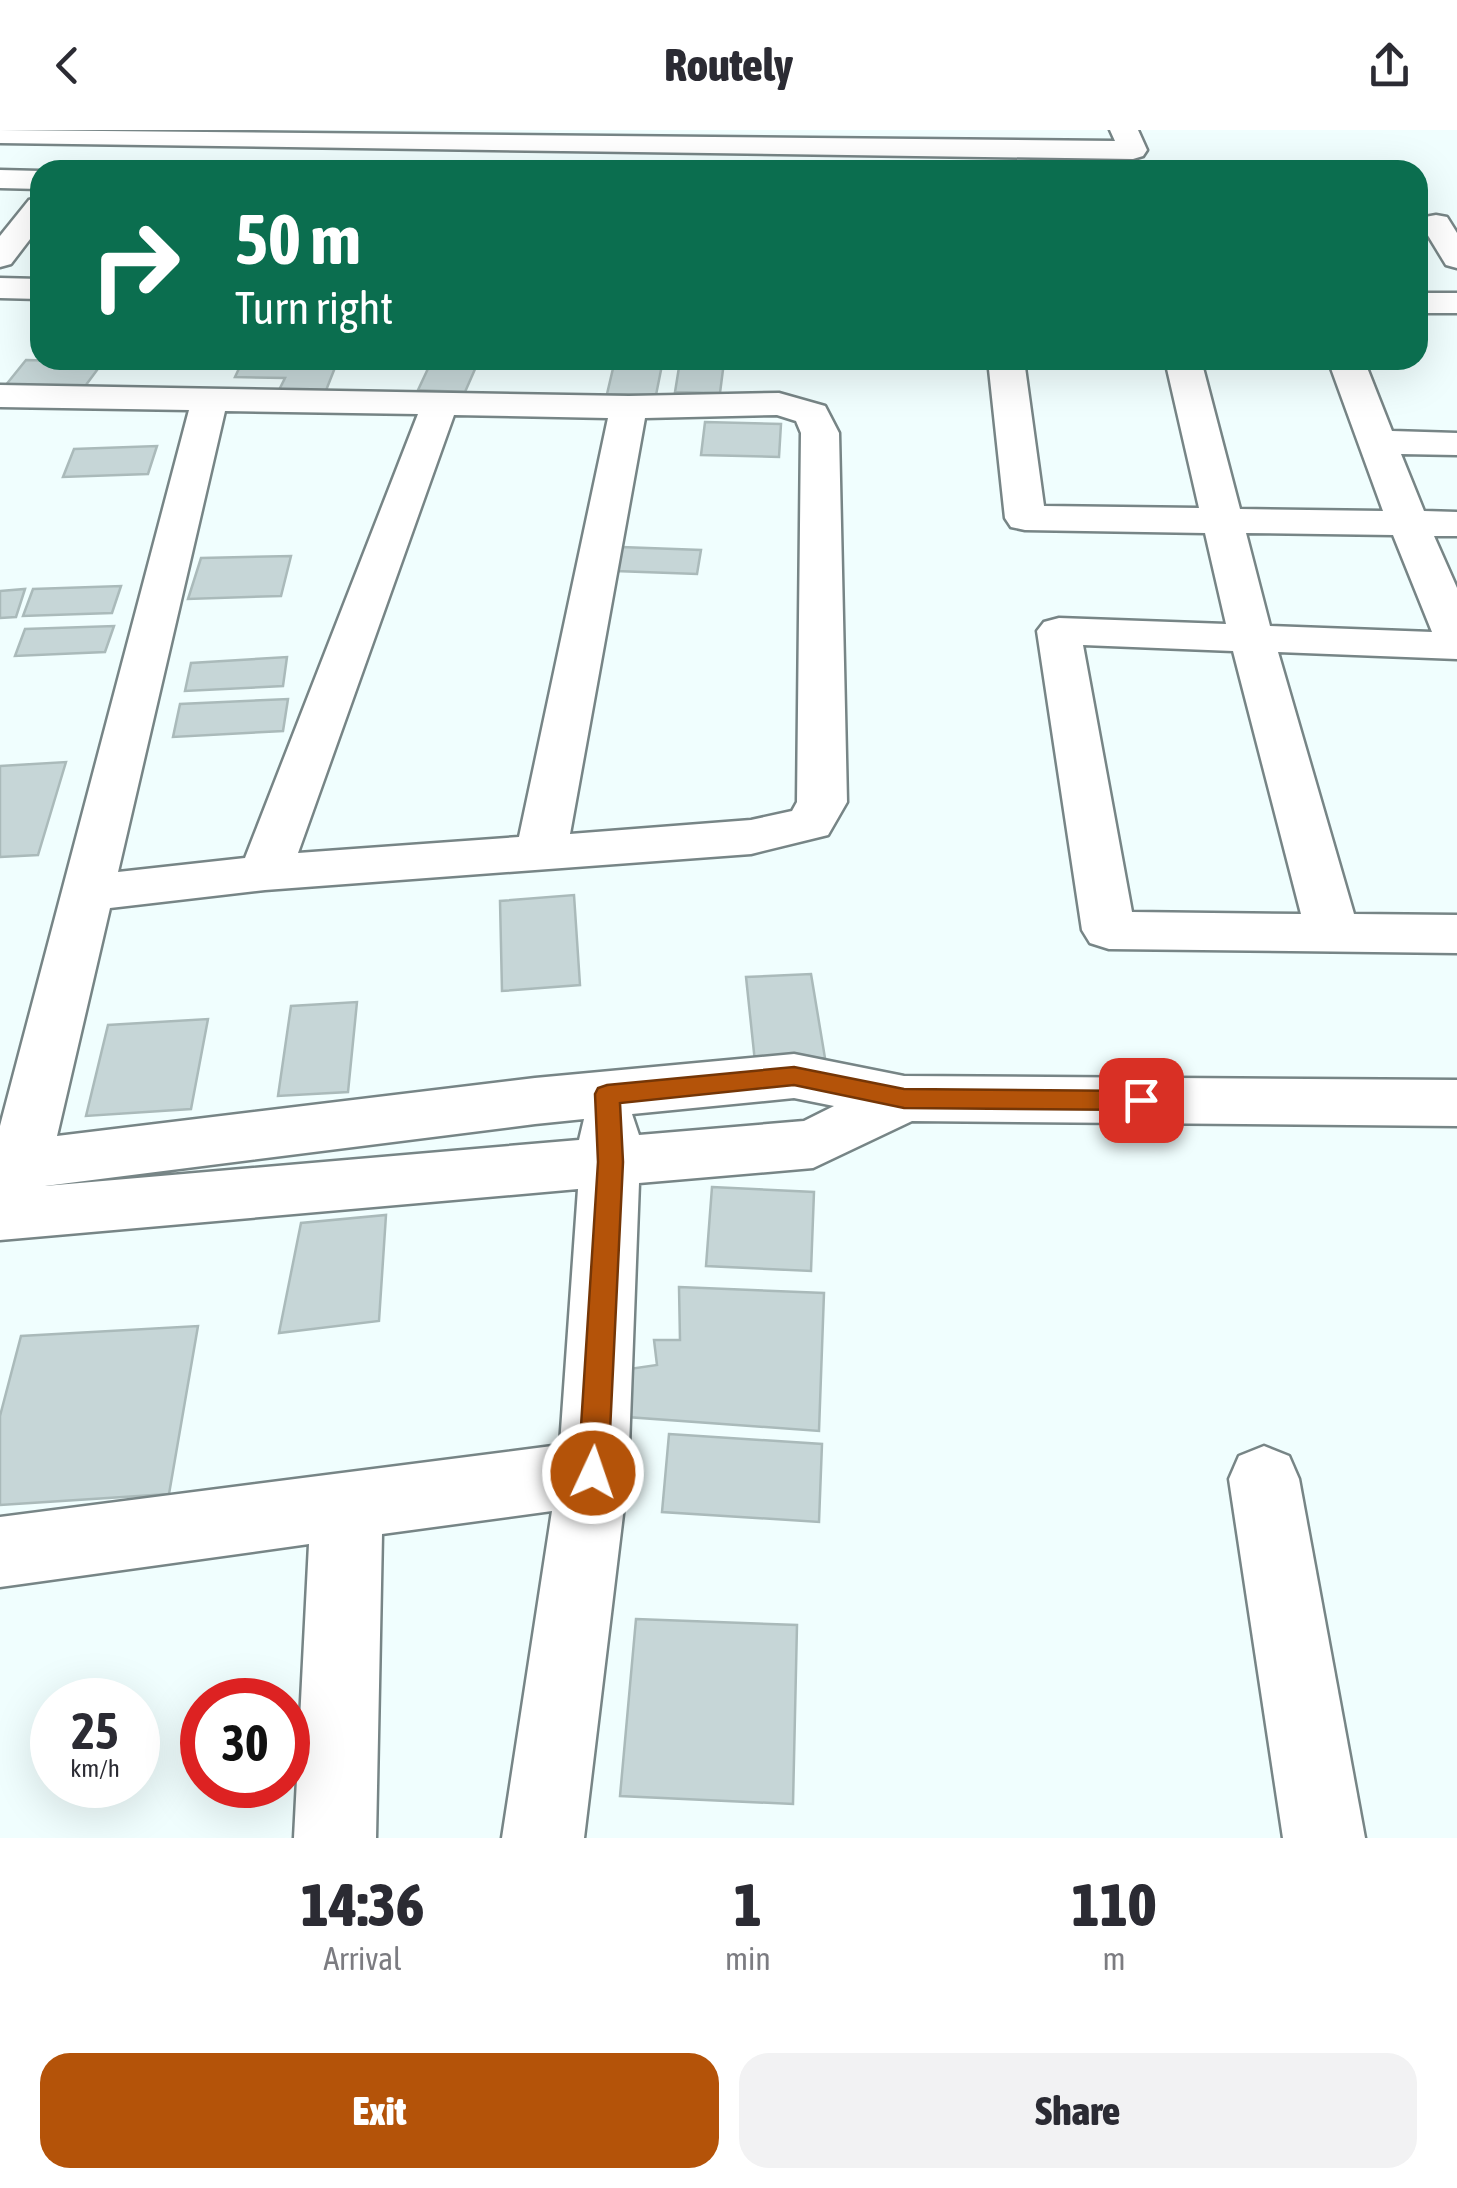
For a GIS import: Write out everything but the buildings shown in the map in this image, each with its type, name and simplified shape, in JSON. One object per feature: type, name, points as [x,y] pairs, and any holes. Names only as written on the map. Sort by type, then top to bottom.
[{"type":"street","points":[[108,160],[132,133]]},
{"type":"street","points":[[0,135],[1129,140]]},
{"type":"street","points":[[0,179],[30,180]]},
{"type":"street","points":[[0,257],[30,219]]},
{"type":"street","points":[[1437,224],[1457,258]]},
{"type":"street","points":[[0,288],[30,254]]},
{"type":"street","points":[[0,288],[30,289]]},
{"type":"street","points":[[1428,303],[1457,303]]},
{"type":"street","points":[[1007,370],[1025,518],[1457,524]]},
{"type":"street","points":[[1184,370],[1251,638],[1332,932]]},
{"type":"street","points":[[1350,370],[1408,523],[1448,594],[1457,638]]},
{"type":"street","points":[[0,396],[629,407],[778,404],[812,414],[820,433],[822,802],[810,823],[752,837],[265,872],[84,893]]},
{"type":"street","points":[[7,1190],[210,399]]},
{"type":"street","points":[[265,872],[440,404]]},
{"type":"street","points":[[542,850],[629,407]]},
{"type":"street","points":[[1376,442],[1457,444]]},
{"type":"street","points":[[1457,646],[1060,631],[1109,930],[1457,934]]},
{"type":"street","points":[[7,1190],[607,1094],[794,1076],[904,1098],[1457,1103]]},
{"type":"street","points":[[543,1838],[593,1473],[610,1162],[607,1094]]},
{"type":"street","points":[[7,1190],[610,1162],[813,1144],[904,1098]]},
{"type":"street","points":[[0,1552],[593,1473]]},
{"type":"street","points":[[1264,1480],[1324,1838]]},
{"type":"street","points":[[335,1838],[347,1506]]},
{"type":"route","points":[[593,1473],[610,1162],[607,1094],[794,1076],[904,1098],[1141,1100]]}]
